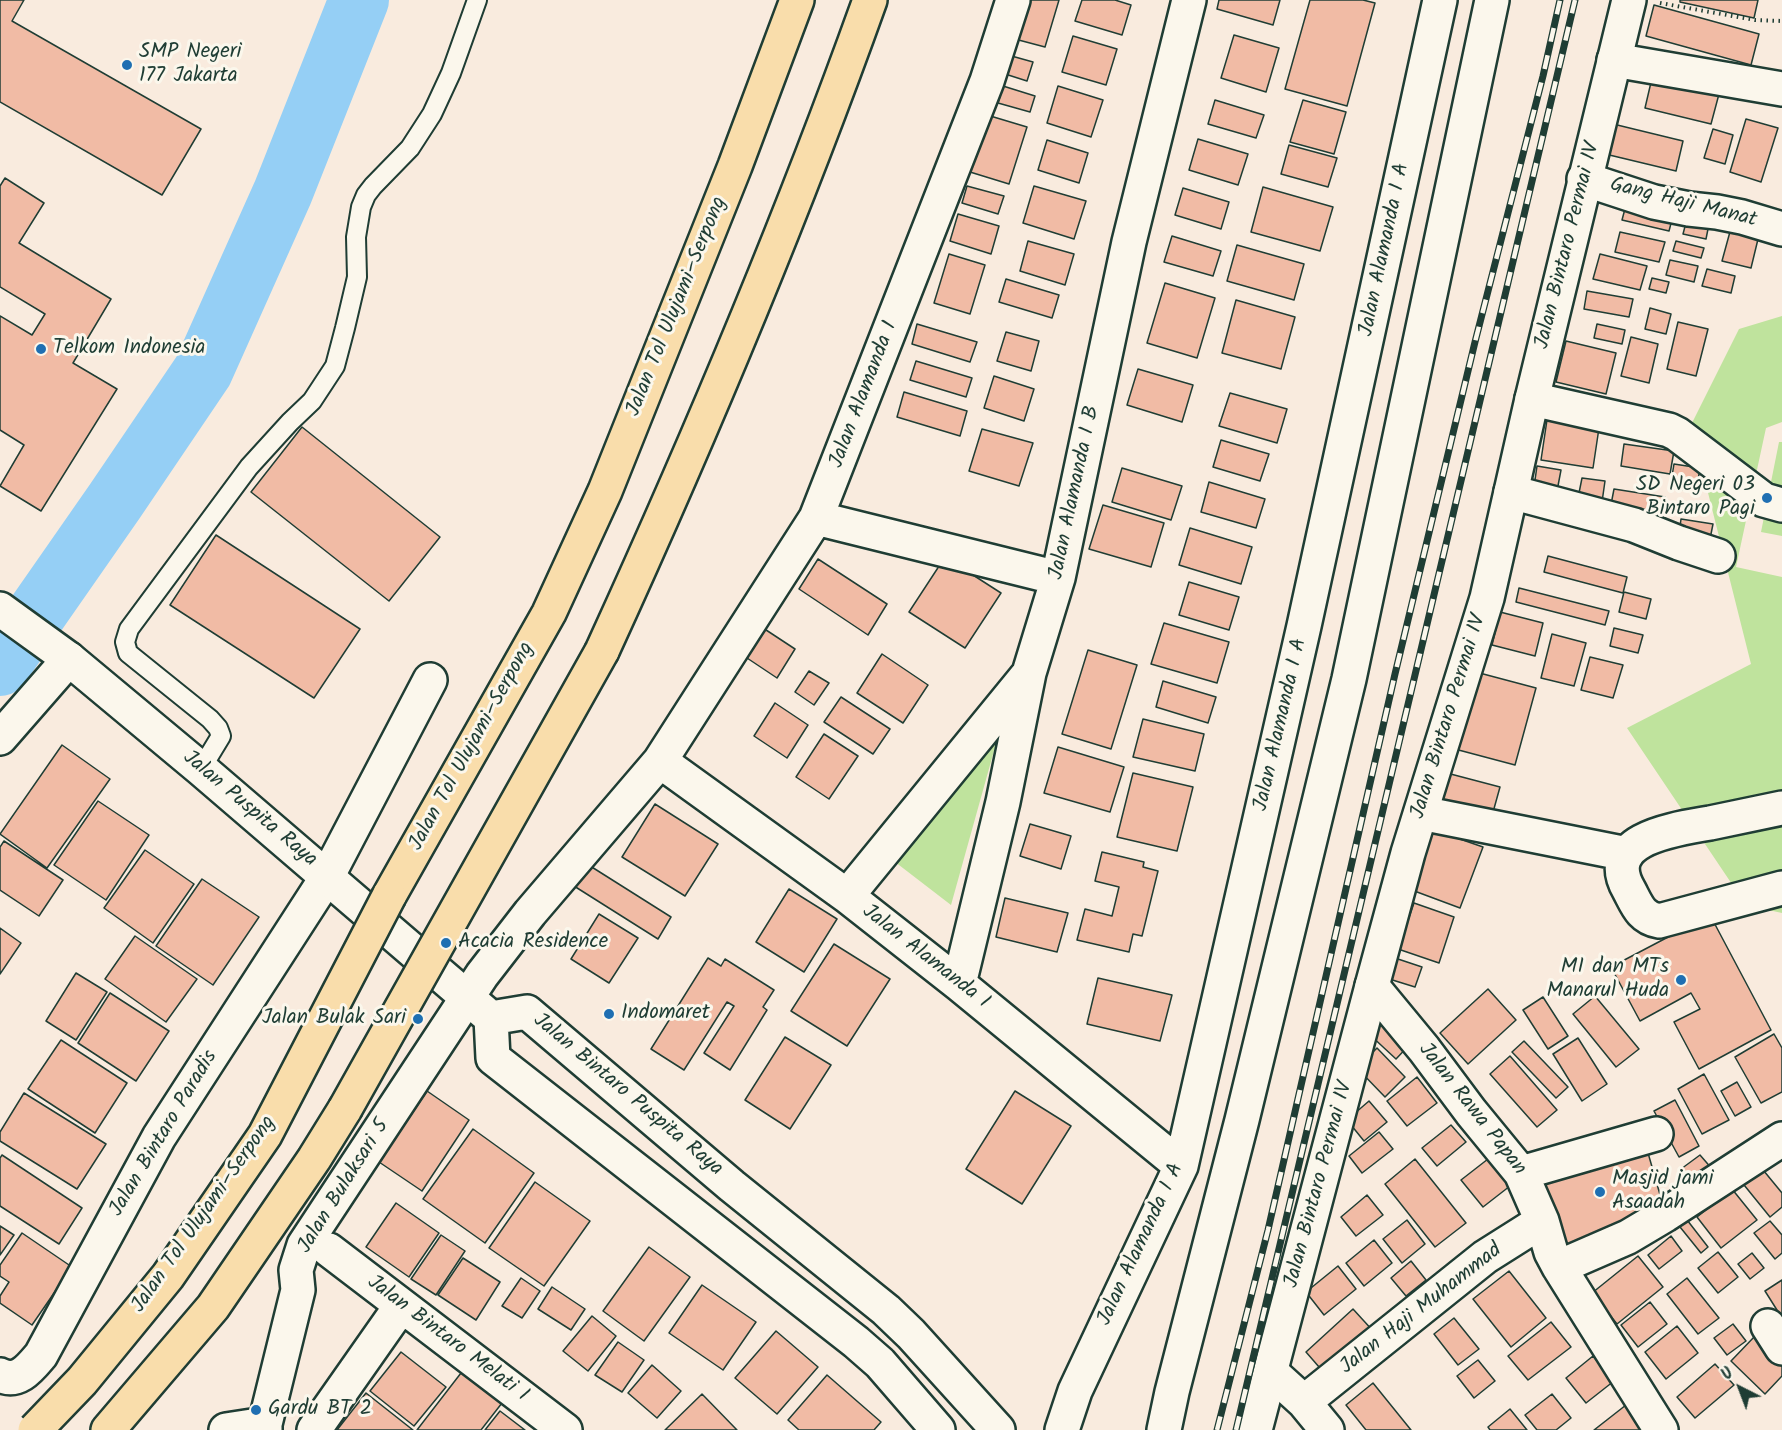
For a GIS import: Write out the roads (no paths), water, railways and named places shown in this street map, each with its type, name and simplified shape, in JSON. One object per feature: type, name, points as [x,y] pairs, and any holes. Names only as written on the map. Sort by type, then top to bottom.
[{"type":"highway","name":"Jalan Tol Ulujami–Serpong","points":[[35,1430],[82,1381],[168,1276],[265,1135],[389,896],[549,613],[605,491],[735,166],[797,0]]},
{"type":"highway","points":[[108,1430],[213,1306],[314,1159],[602,651],[668,507],[751,309],[834,99],[870,0]]},
{"type":"street","name":"Jalan Alamanda I","points":[[467,998],[530,914],[660,761],[816,519],[987,81],[1013,0]]},
{"type":"street","name":"Jalan Alamanda I B","points":[[959,984],[1003,802],[1029,673],[1058,578],[1129,242],[1189,0]]},
{"type":"street","name":"Jalan Alamanda I A","points":[[1062,1430],[1075,1391],[1181,1166],[1304,626],[1440,0]]},
{"type":"street","points":[[1164,1430],[1245,1108],[1348,679],[1492,0]]},
{"type":"street","name":"Jalan Bintaro Permai IV","points":[[1255,1430],[1372,986],[1421,813],[1487,598],[1510,492],[1614,60],[1642,1]]},
{"type":"street","points":[[1614,60],[1782,88]]},
{"type":"street","name":"Gang Haji Manat","points":[[1584,179],[1654,201],[1742,217],[1782,229]]},
{"type":"street","points":[[1532,399],[1669,430],[1764,500],[1782,505]]},
{"type":"street","points":[[1510,492],[1634,525],[1718,556]]},
{"type":"street","points":[[816,519],[1058,578]]},
{"type":"street","name":"Jalan Puspita Raya","points":[[2,611],[64,655],[201,769],[491,1018]]},
{"type":"street","points":[[0,738],[64,655]]},
{"type":"street","points":[[847,896],[1029,673]]},
{"type":"street","name":"Jalan Bintaro Paradis","points":[[0,1375],[7,1378],[16,1377],[26,1371],[41,1355],[159,1137],[327,877],[430,680]]},
{"type":"street","name":"Jalan Alamanda I","points":[[660,761],[847,896],[959,984],[1181,1166]]},
{"type":"street","points":[[1782,808],[1648,837],[1637,843],[1627,854],[1621,866],[1624,882],[1641,912],[1650,919],[1659,921],[1782,888]]},
{"type":"street","points":[[1421,813],[1627,854]]},
{"type":"street","name":"Jalan Rawa Papan","points":[[1372,986],[1521,1173],[1559,1267],[1661,1430]]},
{"type":"street","name":"Jalan Bulaksari 5","points":[[265,1427],[298,1290],[296,1270],[304,1245],[467,998]]},
{"type":"street","name":"Jalan Bintaro Puspita Raya","points":[[491,1018],[527,1012],[732,1186],[886,1310],[911,1334],[998,1430]]},
{"type":"street","points":[[491,1018],[493,1058],[864,1349],[880,1363],[938,1430]]},
{"type":"street","points":[[1521,1173],[1656,1134]]},
{"type":"street","points":[[1559,1267],[1637,1232],[1782,1139]]},
{"type":"street","name":"Jalan Haji Muhammad","points":[[1304,1402],[1485,1257],[1542,1221]]},
{"type":"street","name":"Jalan Bintaro Melati I","points":[[329,1250],[565,1430]]},
{"type":"street","points":[[314,1430],[401,1306]]},
{"type":"street","points":[[1271,1372],[1304,1402],[1327,1430]]},
{"type":"street","points":[[226,1430],[265,1427]]},
{"type":"lane","points":[[201,769],[221,736],[218,728],[128,653],[125,642],[129,629],[249,467],[312,401],[335,366],[357,277],[356,237],[361,207],[366,195],[410,148],[432,114],[451,73],[477,0]]},
{"type":"waterway","points":[[0,666],[203,371],[283,192],[359,0]]},
{"type":"railway","points":[[1217,1430],[1268,1230],[1395,674],[1560,0]]},
{"type":"railway","points":[[1236,1430],[1575,0]]},
{"type":"place","name":"SMP Negeri 177 Jakarta","points":[[127,65]]},
{"type":"place","name":"Telkom Indonesia","points":[[41,349]]},
{"type":"place","name":"SD Negeri 03 Bintaro Pagi","points":[[1767,498]]},
{"type":"place","name":"Acacia Residence","points":[[446,943]]},
{"type":"place","name":"MI dan MTs Manarul Huda","points":[[1681,980]]},
{"type":"place","name":"Indomaret","points":[[609,1014]]},
{"type":"place","name":"Jalan Bulak Sari","points":[[418,1019]]},
{"type":"place","name":"Masjid jami Asaadah","points":[[1600,1192]]},
{"type":"place","name":"Gardu BT 2","points":[[256,1410]]}]
